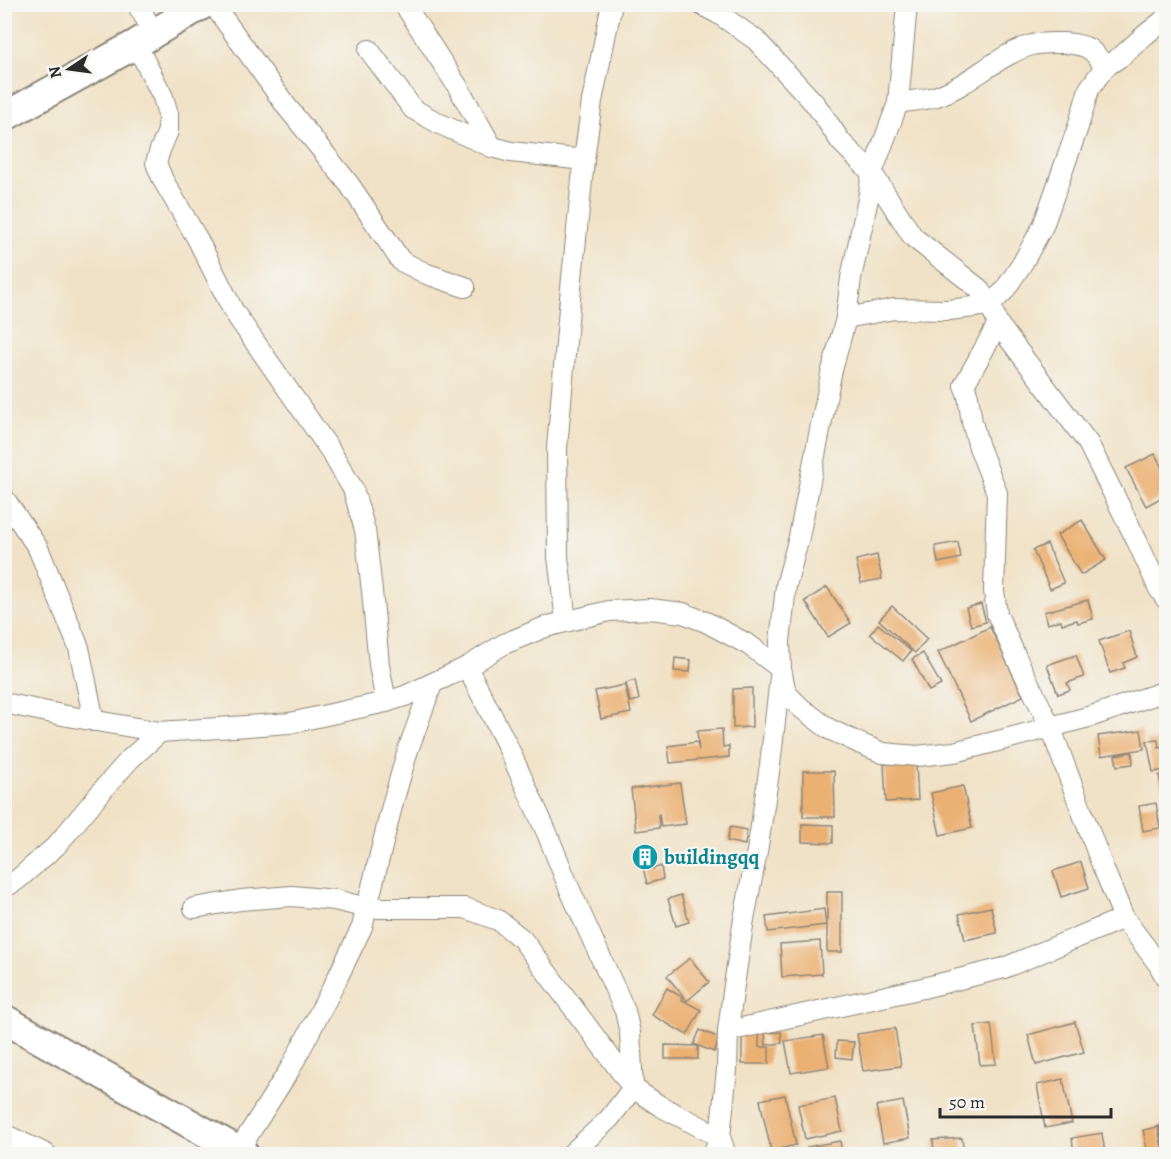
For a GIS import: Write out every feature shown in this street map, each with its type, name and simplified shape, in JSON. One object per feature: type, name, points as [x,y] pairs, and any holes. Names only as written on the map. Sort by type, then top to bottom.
[{"type":"street","points":[[137,4],[168,114],[168,131],[156,163],[163,180],[198,240],[234,312],[330,450],[353,489],[365,530],[379,665],[386,702]]},
{"type":"street","points":[[4,117],[204,4]]},
{"type":"street","points":[[213,4],[287,107],[349,184],[401,261],[427,274],[465,287]]},
{"type":"street","points":[[404,4],[458,87],[492,147]]},
{"type":"street","points":[[566,621],[558,557],[557,448],[584,160],[592,101],[612,4]]},
{"type":"street","points":[[700,4],[719,14],[756,40],[816,105],[841,142],[872,173],[913,237],[978,288],[990,305],[998,324],[1088,443],[1159,589],[1167,599]]},
{"type":"street","points":[[720,1149],[728,1030],[744,919],[759,846],[770,765],[781,669],[780,642],[786,586],[799,537],[831,374],[846,318],[851,278],[872,173],[898,103],[907,4]]},
{"type":"street","points":[[846,318],[894,309],[949,310],[990,305],[1004,291],[1043,226],[1071,149],[1089,89],[1105,68],[1164,20],[1167,15]]},
{"type":"street","points":[[898,103],[934,97],[962,83],[1003,57],[1032,45],[1059,43],[1082,45],[1095,53],[1105,68]]},
{"type":"street","points":[[369,50],[413,109],[440,124],[492,147],[510,152],[584,160]]},
{"type":"street","points":[[998,324],[964,385],[977,439],[997,493],[993,591],[997,614],[1050,726],[1124,918],[1167,978]]},
{"type":"street","points":[[4,498],[38,548],[75,638],[94,721]]},
{"type":"street","points":[[4,703],[160,732],[290,723],[386,702],[467,668],[504,644],[545,627],[609,611],[650,609],[683,613],[706,622],[749,645],[781,669],[786,693],[801,708],[829,729],[883,753],[917,756],[954,752],[1092,716],[1167,691]]},
{"type":"street","points":[[467,668],[511,753],[570,890],[626,1011],[630,1033],[633,1088],[609,1119],[571,1155]]},
{"type":"street","points":[[4,1019],[226,1149],[290,1069],[362,927],[393,802],[408,750],[432,684]]},
{"type":"street","points":[[4,888],[17,880],[56,846],[130,759],[160,732]]},
{"type":"street","points":[[194,908],[241,900],[292,896],[335,900],[367,908],[465,908],[498,920],[522,939],[633,1088],[720,1149]]},
{"type":"street","points":[[728,1030],[1004,968],[1124,918]]},
{"type":"street","points":[[4,1134],[46,1155]]},
{"type":"building","points":[[1155,454],[1166,476],[1166,495],[1146,506],[1126,468]]},
{"type":"building","points":[[1082,520],[1106,560],[1081,575],[1057,535]]},
{"type":"building","points":[[958,542],[961,558],[938,563],[935,546]]},
{"type":"building","points":[[1047,544],[1064,583],[1050,589],[1033,550]]},
{"type":"building","points":[[877,555],[882,579],[861,583],[856,560]]},
{"type":"building","points":[[827,587],[851,623],[828,637],[805,601]]},
{"type":"building","points":[[1088,600],[1093,619],[1062,624],[1061,620],[1047,624],[1044,612]]},
{"type":"building","points":[[981,604],[986,622],[971,626],[966,608]]},
{"type":"building","points":[[892,606],[927,639],[915,653],[879,620]]},
{"type":"building","points":[[878,624],[911,651],[903,661],[870,634]]},
{"type":"building","points":[[990,627],[1023,696],[971,721],[938,652]]},
{"type":"building","points":[[1129,631],[1137,657],[1123,663],[1125,668],[1110,673],[1099,641]]},
{"type":"building","points":[[1166,646],[1166,663],[1161,648]]},
{"type":"building","points":[[923,653],[941,685],[929,691],[912,659]]},
{"type":"building","points":[[1076,655],[1084,677],[1067,683],[1070,690],[1058,694],[1047,665]]},
{"type":"building","points":[[675,658],[691,660],[690,672],[674,671]]},
{"type":"building","points":[[635,680],[639,700],[630,702],[626,683]]},
{"type":"building","points":[[625,685],[631,713],[601,719],[595,691]]},
{"type":"building","points":[[752,688],[752,727],[733,728],[733,689]]},
{"type":"building","points":[[722,729],[723,747],[729,746],[729,757],[670,763],[668,746],[697,742],[699,750],[697,731]]},
{"type":"building","points":[[1141,730],[1144,749],[1101,756],[1098,736]]},
{"type":"building","points":[[1158,740],[1159,748],[1166,746],[1166,770],[1153,772],[1147,741]]},
{"type":"building","points":[[1132,752],[1133,764],[1117,766],[1115,755]]},
{"type":"building","points":[[916,763],[918,800],[886,802],[884,764]]},
{"type":"building","points":[[803,771],[834,771],[835,817],[803,817]]},
{"type":"building","points":[[1166,773],[1166,788],[1162,789],[1159,776]]},
{"type":"building","points":[[680,783],[686,824],[661,827],[659,814],[659,828],[636,831],[631,789]]},
{"type":"building","points":[[963,786],[972,828],[940,835],[931,793]]},
{"type":"building","points":[[1156,803],[1160,828],[1143,831],[1139,806]]},
{"type":"building","points":[[802,824],[833,825],[833,843],[802,842]]},
{"type":"building","points":[[730,827],[747,830],[745,845],[727,841]]},
{"type":"building","name":"buildingqq","points":[[647,846],[653,869],[661,866],[663,879],[647,884],[638,847]]},
{"type":"building","points":[[1081,862],[1089,888],[1061,897],[1053,871]]},
{"type":"building","points":[[827,892],[842,892],[842,952],[827,952]]},
{"type":"building","points":[[681,895],[689,922],[676,926],[668,899]]},
{"type":"building","points":[[991,907],[997,933],[965,940],[959,914]]},
{"type":"building","points":[[824,909],[826,925],[768,932],[766,917]]},
{"type":"building","points":[[820,941],[822,974],[782,977],[780,944]]},
{"type":"building","points":[[690,958],[709,982],[687,1001],[667,976]]},
{"type":"building","points":[[667,988],[683,998],[682,1000],[701,1010],[687,1035],[652,1015]]},
{"type":"building","points":[[1075,1022],[1084,1052],[1036,1065],[1028,1035]]},
{"type":"building","points":[[991,1024],[996,1064],[980,1065],[975,1026]]},
{"type":"building","points":[[895,1028],[901,1066],[863,1071],[857,1034]]},
{"type":"building","points":[[700,1030],[720,1038],[714,1052],[694,1044]]},
{"type":"building","points":[[781,1032],[782,1043],[766,1045],[765,1033]]},
{"type":"building","points":[[742,1034],[759,1034],[759,1047],[769,1047],[769,1064],[742,1064]]},
{"type":"building","points":[[823,1035],[829,1067],[791,1073],[785,1041]]},
{"type":"building","points":[[837,1041],[854,1042],[852,1059],[836,1057]]},
{"type":"building","points":[[665,1045],[698,1046],[698,1059],[665,1059]]},
{"type":"building","points":[[1063,1079],[1072,1123],[1045,1128],[1037,1085]]},
{"type":"building","points":[[785,1095],[796,1145],[771,1151],[760,1100]]},
{"type":"building","points":[[835,1098],[842,1131],[805,1139],[798,1105]]},
{"type":"building","points":[[903,1101],[910,1138],[883,1143],[876,1106]]},
{"type":"building","points":[[1166,1125],[1166,1145],[1163,1145],[1159,1126]]},
{"type":"building","points":[[1158,1127],[1162,1147],[1166,1146],[1166,1154],[1148,1154],[1143,1130]]},
{"type":"building","points":[[1102,1133],[1105,1154],[1074,1154],[1072,1138]]},
{"type":"building","points":[[962,1138],[964,1154],[934,1154],[933,1140]]},
{"type":"building","points":[[840,1141],[842,1154],[808,1154],[807,1147]]},
{"type":"building","points":[[795,1149],[796,1154],[780,1154],[780,1152]]},
{"type":"place","name":"buildingqq","points":[[645,857]]}]
